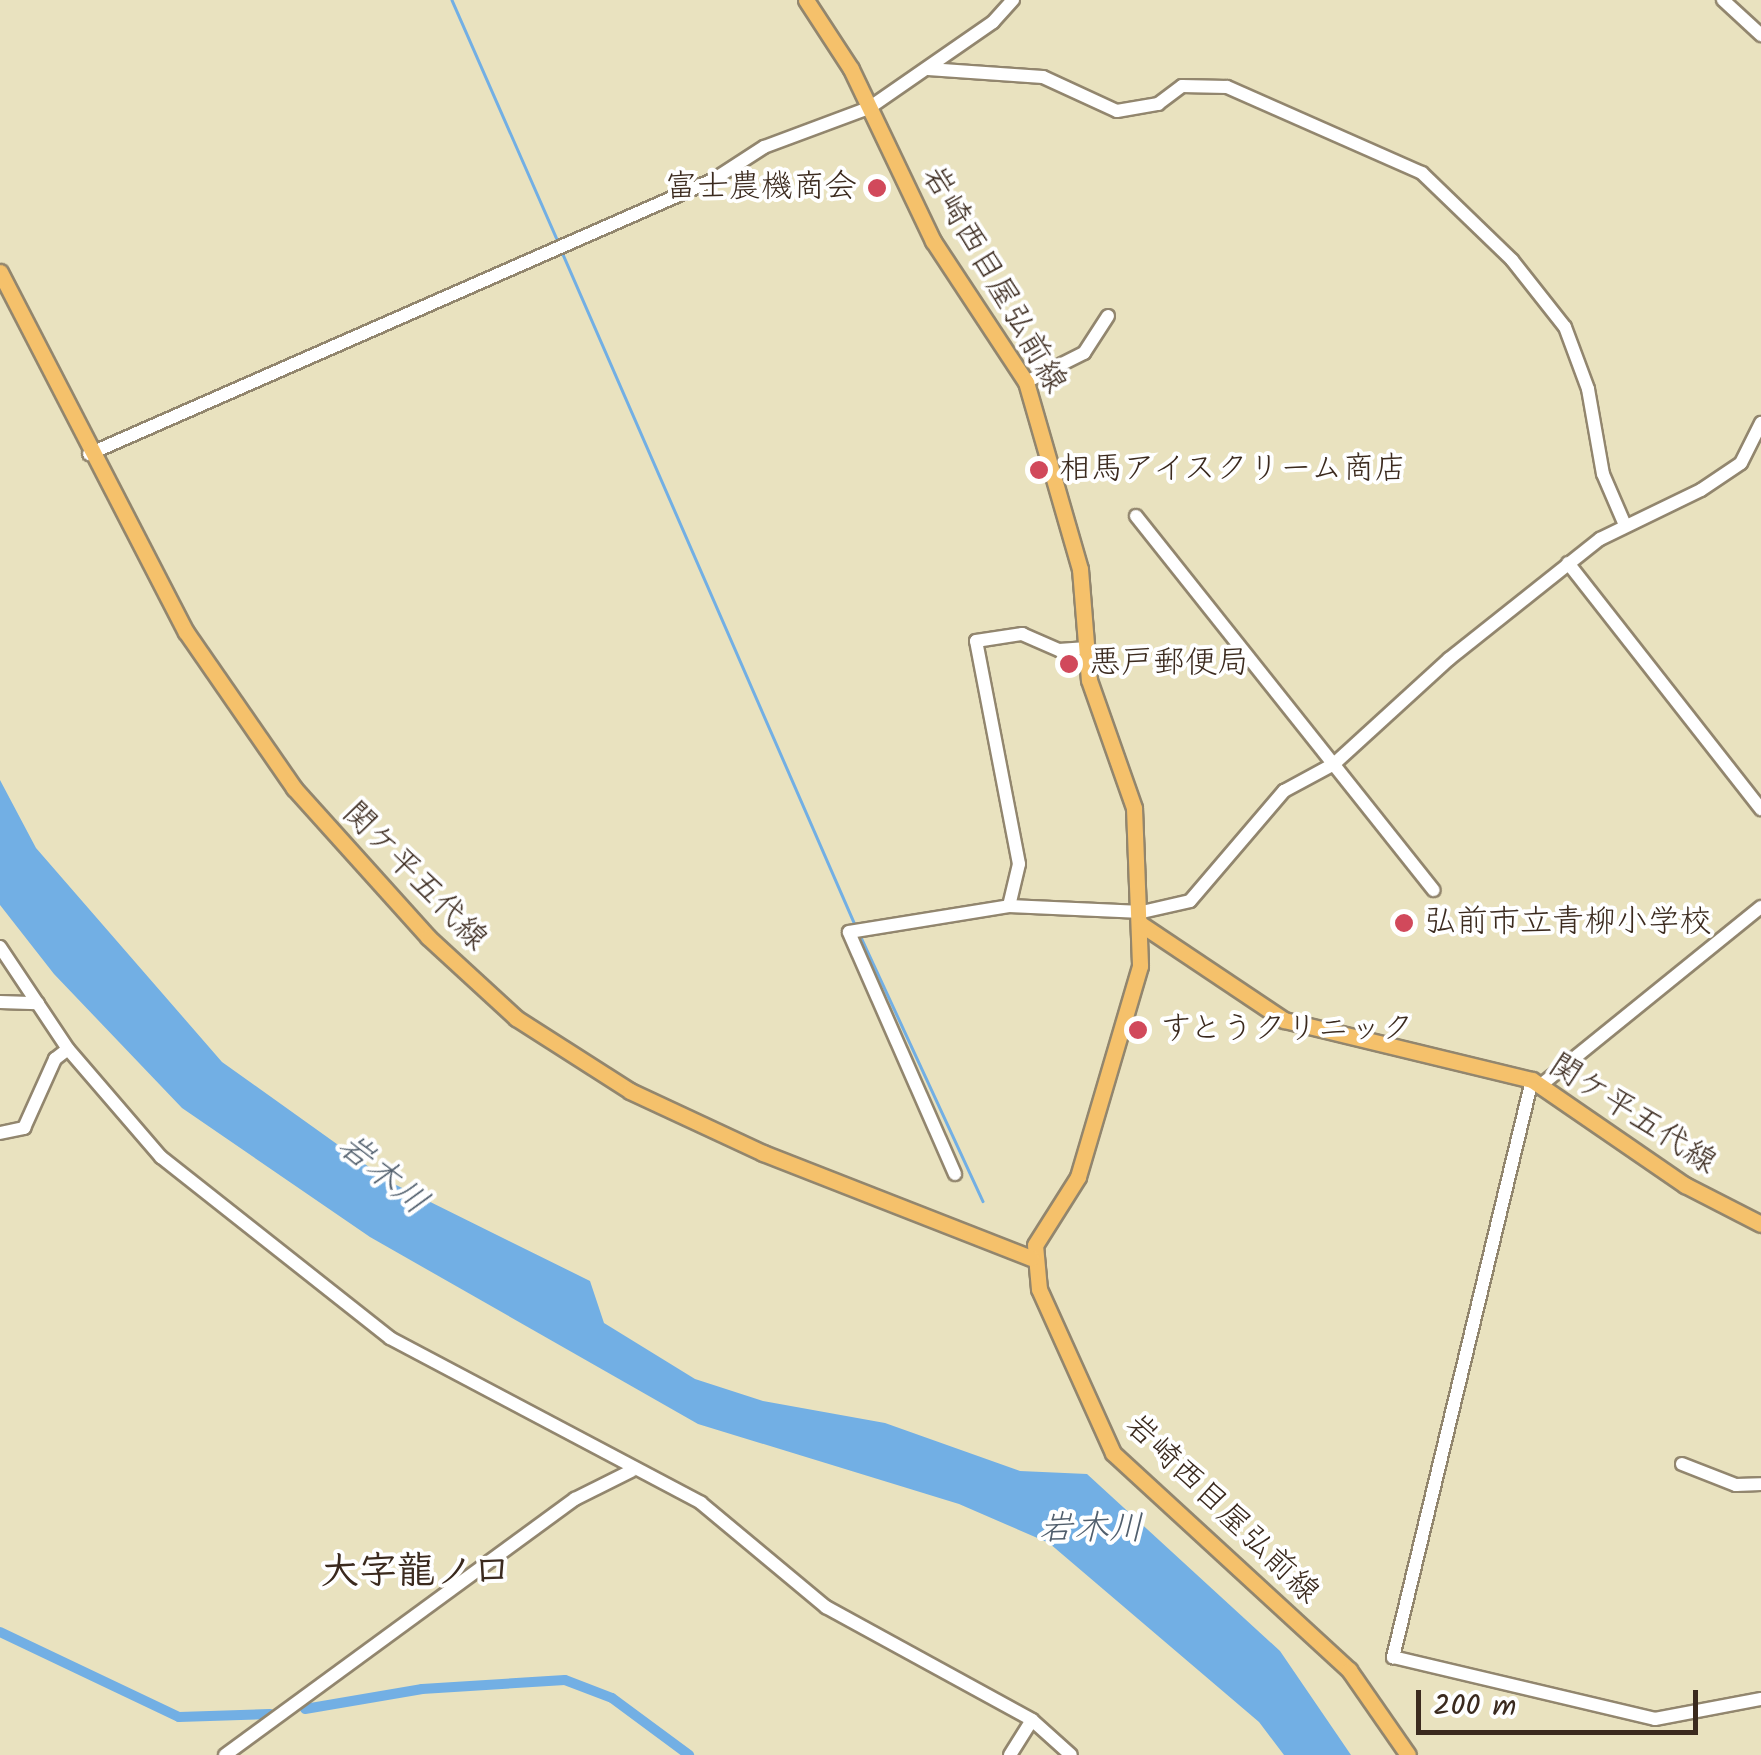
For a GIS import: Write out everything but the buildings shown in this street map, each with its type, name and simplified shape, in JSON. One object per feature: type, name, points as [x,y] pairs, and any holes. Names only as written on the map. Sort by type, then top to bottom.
[{"type":"main road","name":"岩崎西目屋弘前線","points":[[806,0],[869,108],[933,241],[1026,382],[1080,569],[1092,693],[1134,808],[1142,918],[1140,966],[1078,1177],[1031,1258],[1053,1326],[1113,1452],[1349,1670],[1408,1755]]},
{"type":"main road","name":"関ケ平五代線","points":[[0,272],[89,454],[186,632],[294,788],[374,882],[516,1018],[664,1107],[1031,1258]]},
{"type":"main road","name":"関ケ平五代線","points":[[1142,918],[1284,1020],[1536,1083],[1684,1185],[1761,1224]]},
{"type":"street","points":[[89,454],[713,180],[806,129],[869,108],[928,69],[1013,0]]},
{"type":"street","points":[[1723,0],[1761,36]]},
{"type":"street","points":[[928,69],[1043,77],[1116,111],[1158,104],[1182,86],[1215,84],[1422,174],[1512,260],[1565,326],[1588,388],[1603,474],[1625,525]]},
{"type":"street","points":[[1026,382],[1084,353],[1108,316]]},
{"type":"street","points":[[954,1174],[849,932],[1008,906],[1142,918],[1198,895],[1284,791],[1334,764],[1568,563],[1625,525],[1726,474],[1750,451],[1761,422]]},
{"type":"street","points":[[1136,516],[1433,890]]},
{"type":"street","points":[[1568,563],[1761,810]]},
{"type":"street","points":[[1008,906],[1019,864],[976,641],[1022,634],[1059,650],[1087,648]]},
{"type":"street","points":[[1761,906],[1536,1083],[1393,1657],[1655,1718],[1761,1699]]},
{"type":"street","points":[[0,947],[68,1049],[161,1157],[390,1338],[601,1448],[630,1471],[701,1503],[826,1606],[1032,1720],[1072,1755]]},
{"type":"street","points":[[0,1002],[38,1003]]},
{"type":"street","points":[[0,1134],[24,1128],[55,1059],[68,1049]]},
{"type":"street","points":[[1682,1464],[1736,1485],[1761,1484]]},
{"type":"street","points":[[225,1755],[575,1498],[630,1471]]},
{"type":"street","points":[[1010,1755],[1032,1720]]},
{"type":"water","name":"岩木川","points":[[0,780],[36,848],[222,1062],[390,1182],[590,1281],[604,1323],[695,1379],[763,1401],[885,1423],[1020,1471],[1087,1474],[1280,1651],[1351,1755],[1284,1755],[1259,1722],[1049,1543],[959,1504],[698,1424],[370,1237],[182,1108],[54,974],[0,905]]},
{"type":"waterway","points":[[452,0],[559,244]]},
{"type":"waterway","points":[[562,252],[856,927]]},
{"type":"waterway","points":[[860,935],[983,1201]]},
{"type":"waterway","points":[[0,1632],[179,1717],[270,1714]]},
{"type":"waterway","points":[[305,1709],[422,1689],[565,1680],[612,1698],[689,1755]]},
{"type":"place","name":"富士農機商会","points":[[877,188]]},
{"type":"place","name":"相馬アイスクリーム商店","points":[[1039,470]]},
{"type":"place","name":"悪戸郵便局","points":[[1069,664]]},
{"type":"place","name":"弘前市立青柳小学校","points":[[1404,923]]},
{"type":"place","name":"すとうクリニック","points":[[1138,1030]]},
{"type":"district","name":"大字龍ノ口","points":[[416,1574]]}]
